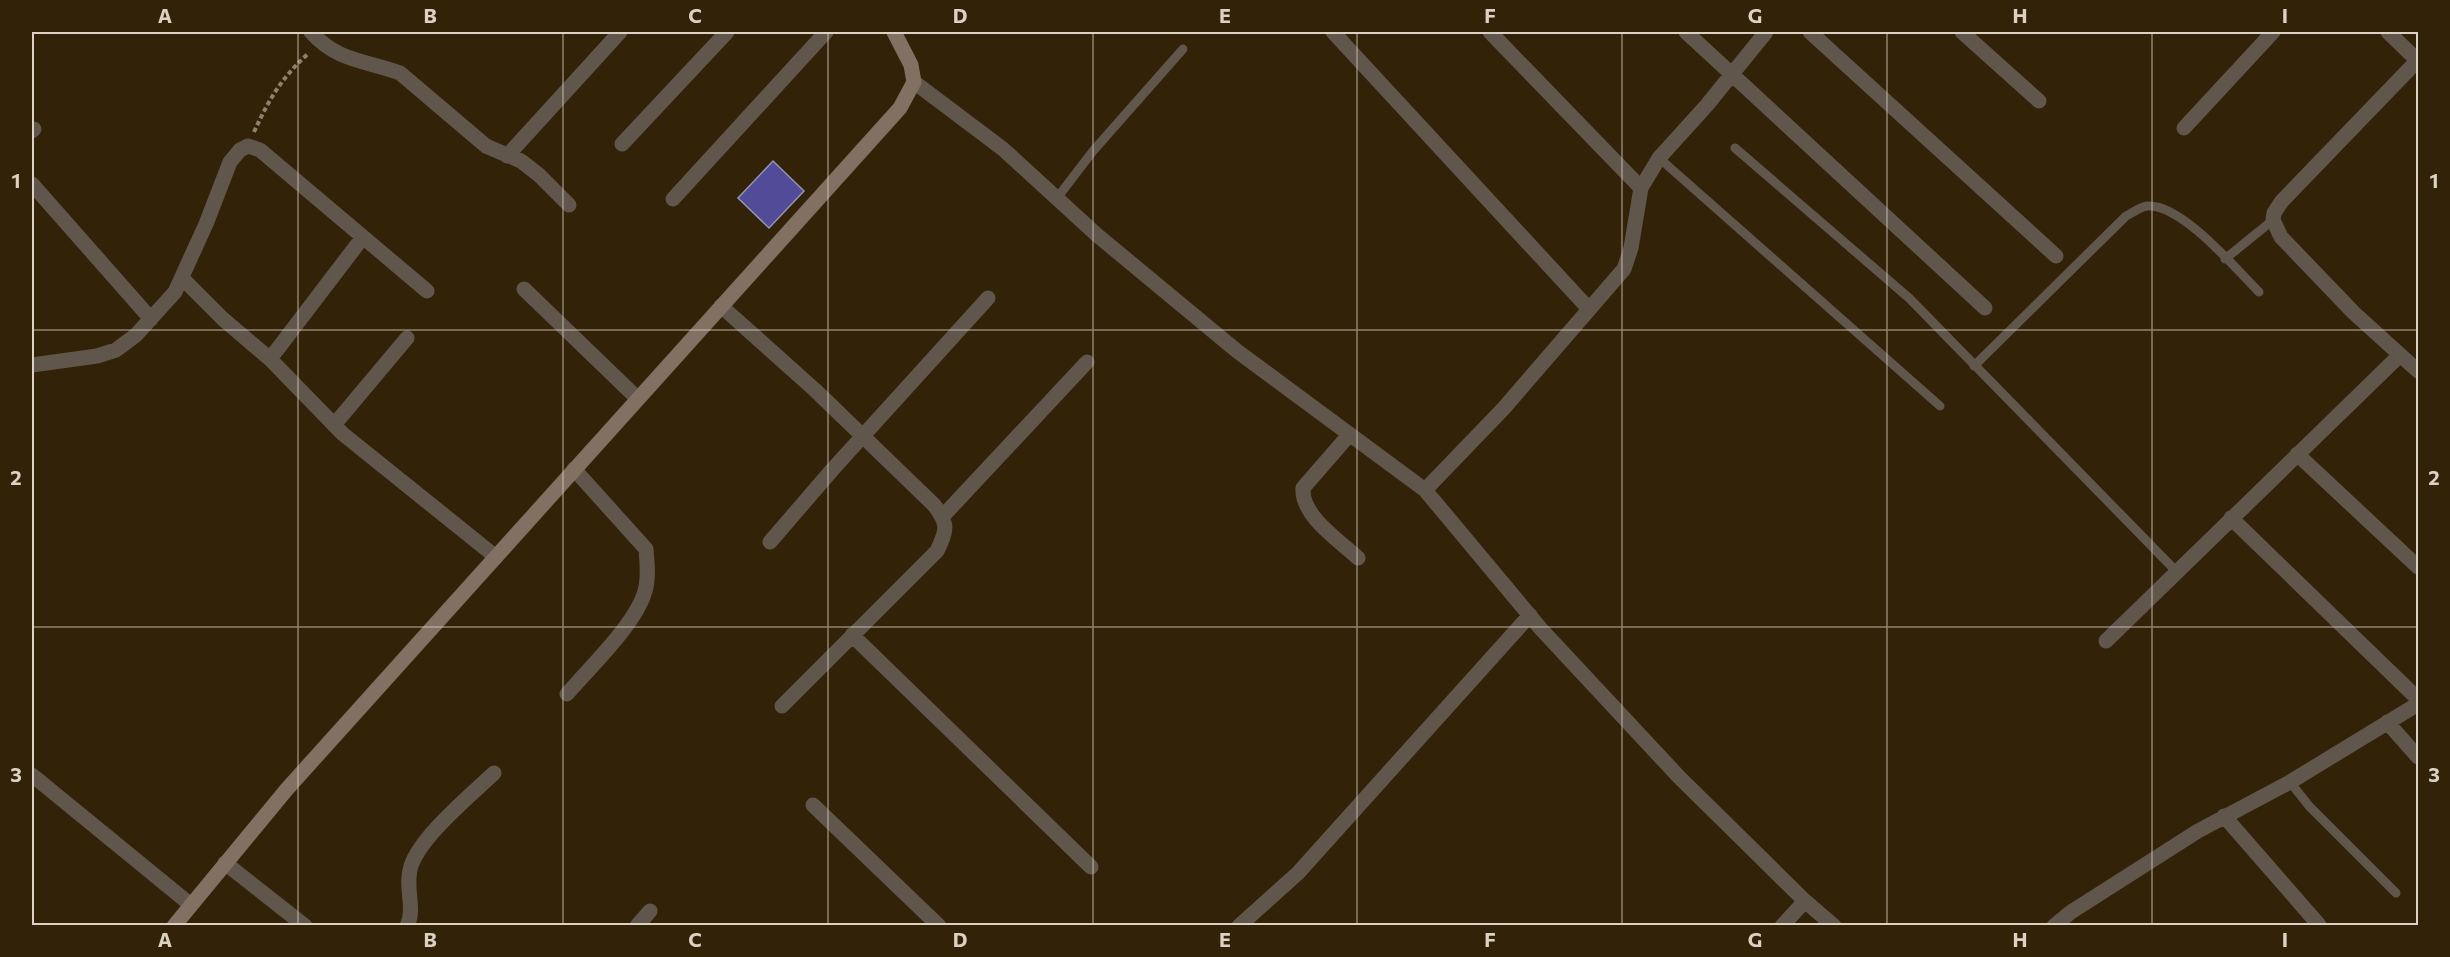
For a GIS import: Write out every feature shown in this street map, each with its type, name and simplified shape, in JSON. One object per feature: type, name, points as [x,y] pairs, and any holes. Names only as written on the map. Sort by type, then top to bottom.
[{"type":"main road","points":[[174,926],[287,789],[900,108],[914,82],[911,65],[894,32]]},
{"type":"street","points":[[507,156],[620,32]]},
{"type":"street","points":[[622,144],[727,32]]},
{"type":"street","points":[[673,199],[826,32]]},
{"type":"street","points":[[1333,32],[1589,309]]},
{"type":"street","points":[[1490,32],[1641,188]]},
{"type":"street","points":[[1686,32],[1984,308]]},
{"type":"street","points":[[1425,490],[1504,408],[1624,269],[1631,249],[1641,188],[1659,158],[1766,32]]},
{"type":"street","points":[[1810,32],[2056,256]]},
{"type":"street","points":[[1962,32],[2039,101]]},
{"type":"street","points":[[2184,128],[2273,32]]},
{"type":"street","points":[[2388,32],[2418,60],[2282,201],[2274,213],[2273,220],[2281,237],[2354,313],[2418,371]]},
{"type":"street","points":[[316,37],[351,60],[400,73],[486,146],[521,161],[539,175],[569,205]]},
{"type":"street","points":[[914,82],[1003,149],[1097,235],[1237,351],[1425,490],[1530,615],[1679,777],[1804,901],[1834,926]]},
{"type":"street","points":[[32,365],[97,356],[116,350],[136,335],[176,292],[230,162],[240,150],[248,146],[260,150],[427,291]]},
{"type":"street","points":[[32,184],[151,319]]},
{"type":"street","points":[[270,359],[363,237]]},
{"type":"street","points":[[182,278],[223,320],[270,359],[334,425],[496,557]]},
{"type":"street","points":[[524,289],[637,398]]},
{"type":"street","points":[[770,542],[988,298]]},
{"type":"street","points":[[721,306],[863,436],[943,516],[946,531],[937,551],[782,706]]},
{"type":"street","points":[[334,425],[407,338]]},
{"type":"street","points":[[2106,641],[2400,355]]},
{"type":"street","points":[[943,516],[1087,362]]},
{"type":"street","points":[[1349,435],[1303,488],[1302,500],[1316,518],[1358,558]]},
{"type":"street","points":[[2297,454],[2418,567]]},
{"type":"street","points":[[567,694],[633,618],[645,591],[647,564],[646,549],[635,534],[574,469]]},
{"type":"street","points":[[2054,926],[2071,912],[2224,816],[2290,782],[2418,701],[2231,518]]},
{"type":"street","points":[[1239,926],[1298,873],[1530,615]]},
{"type":"street","points":[[852,635],[1091,867]]},
{"type":"street","points":[[2387,722],[2418,757]]},
{"type":"street","points":[[407,926],[410,906],[407,886],[411,865],[430,836],[494,773]]},
{"type":"street","points":[[32,775],[191,905]]},
{"type":"street","points":[[813,805],[939,926]]},
{"type":"street","points":[[2224,816],[2319,925]]},
{"type":"street","points":[[225,863],[305,926]]},
{"type":"street","points":[[1782,926],[1804,901]]},
{"type":"street","points":[[637,926],[650,911]]},
{"type":"lane","points":[[1057,198],[1093,151],[1183,49]]},
{"type":"lane","points":[[1735,148],[1909,298],[2176,571]]},
{"type":"lane","points":[[1659,158],[1940,406]]},
{"type":"lane","points":[[1974,366],[2126,216],[2145,206],[2163,208],[2190,224],[2259,292]]},
{"type":"lane","points":[[2226,259],[2273,220]]},
{"type":"lane","points":[[2290,782],[2309,806],[2396,892]]},
{"type":"path","points":[[248,146],[272,94],[316,37]]},
{"type":"building","points":[[773,161],[804,191],[769,228],[738,198]]}]
